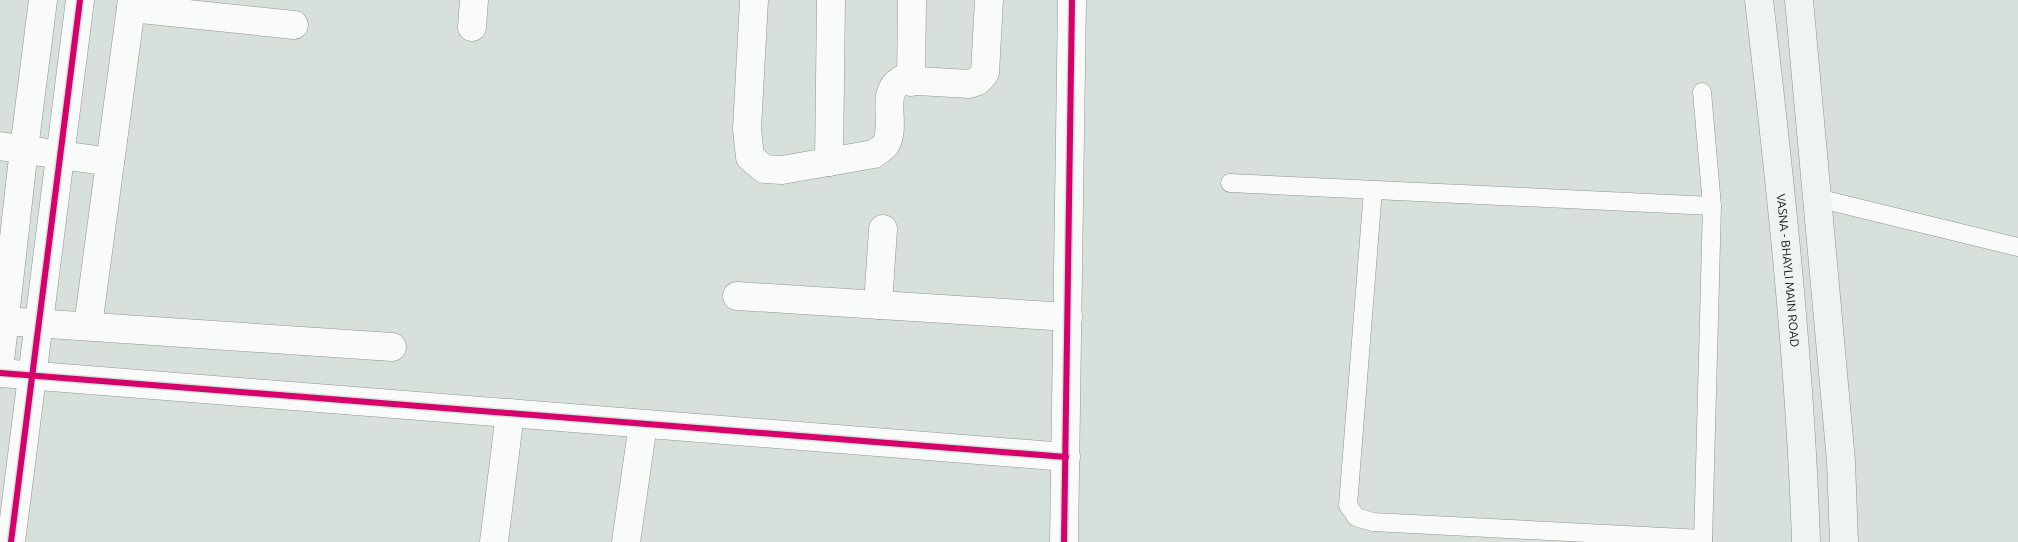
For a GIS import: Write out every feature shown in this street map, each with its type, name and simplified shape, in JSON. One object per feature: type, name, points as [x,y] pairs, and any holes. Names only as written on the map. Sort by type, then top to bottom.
[{"type":"main road","name":"VASNA - BHAYLI MAIN ROAD","points":[[1760,0],[1781,195],[1803,461],[1806,542]]},
{"type":"main road","points":[[1799,0],[1841,461],[1844,542]]},
{"type":"street","points":[[0,361],[4,321],[12,147],[43,0]]},
{"type":"street","points":[[11,542],[80,0]]},
{"type":"street","points":[[472,27],[474,0]]},
{"type":"street","points":[[754,0],[747,129],[750,157],[764,169],[782,170],[874,154],[886,144],[890,126],[889,93],[894,84],[901,80],[969,84],[978,81],[985,73],[989,0]]},
{"type":"street","points":[[829,162],[832,0]]},
{"type":"street","points":[[911,82],[912,0]]},
{"type":"street","points":[[1064,542],[1072,0]]},
{"type":"street","points":[[88,326],[132,4],[294,25]]},
{"type":"street","points":[[12,147],[110,162]]},
{"type":"street","points":[[878,304],[883,229]]},
{"type":"street","points":[[737,296],[1068,317]]},
{"type":"street","points":[[4,321],[392,348]]},
{"type":"street","points":[[0,373],[1066,457]]},
{"type":"street","points":[[499,541],[510,413]]},
{"type":"street","points":[[626,542],[643,424]]},
{"type":"lane","points":[[1373,190],[1348,505],[1356,517],[1373,522],[1703,540],[1712,206],[1702,92]]},
{"type":"lane","points":[[1230,183],[1712,206]]},
{"type":"lane","points":[[1817,198],[2018,247]]},
{"type":"cycle path","points":[[11,542],[80,0]]},
{"type":"cycle path","points":[[1064,542],[1072,0]]},
{"type":"cycle path","points":[[0,373],[1066,457]]}]
